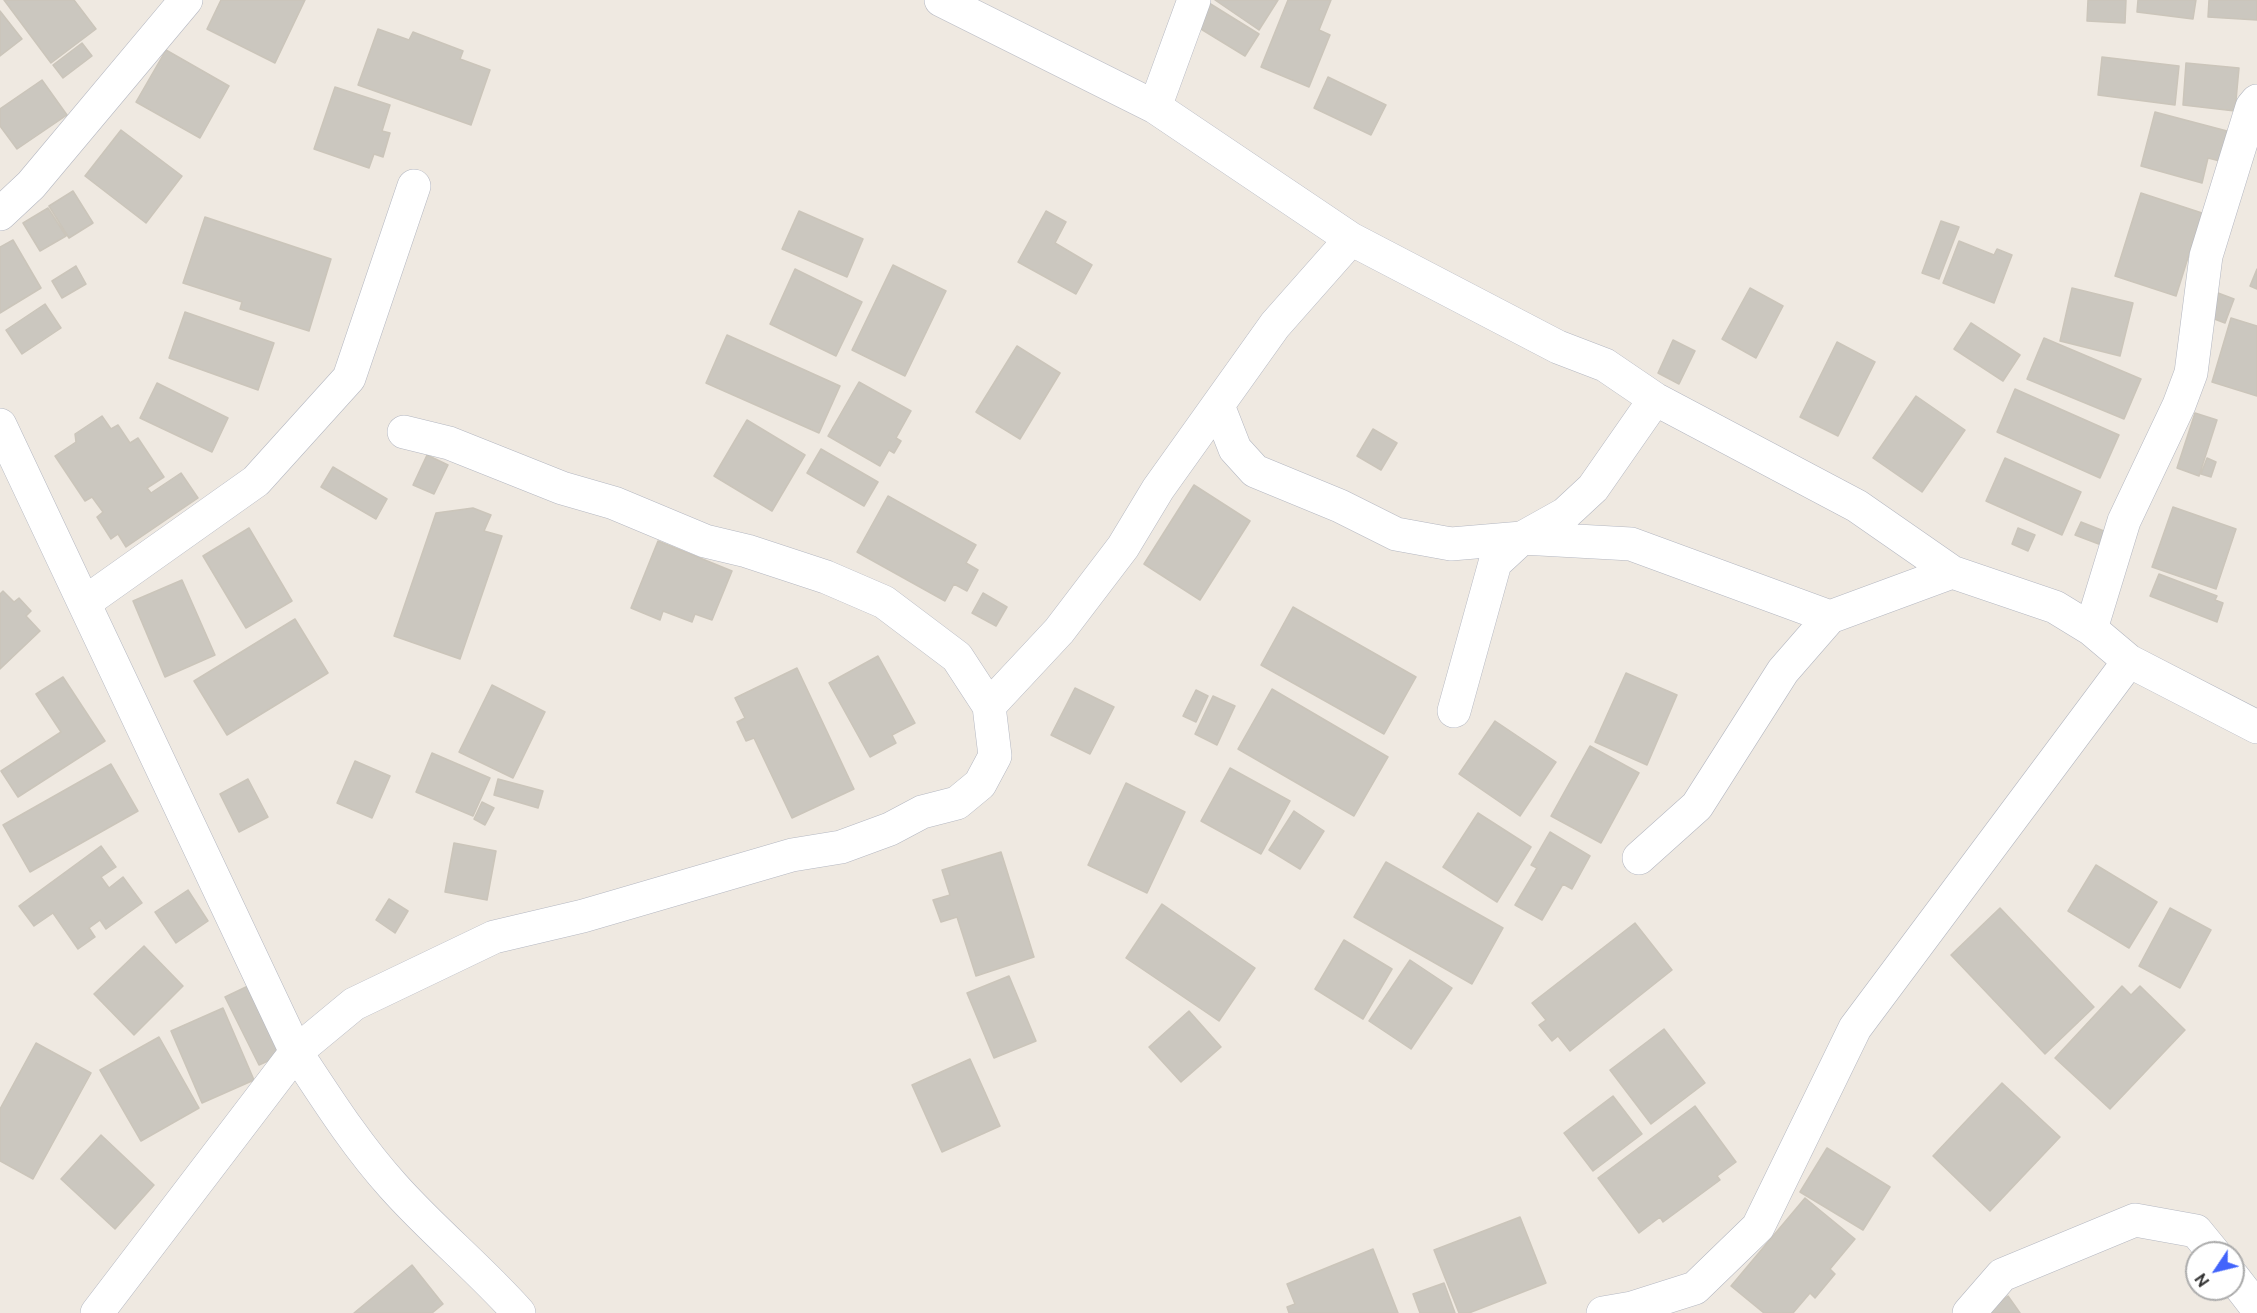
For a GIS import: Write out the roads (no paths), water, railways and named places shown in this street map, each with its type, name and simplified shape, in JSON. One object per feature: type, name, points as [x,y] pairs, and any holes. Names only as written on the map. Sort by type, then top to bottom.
[{"type":"street","points":[[0,214],[31,185],[186,0]]},
{"type":"street","points":[[941,0],[1155,107],[1350,239],[1558,347],[1605,365],[1655,399],[1857,506],[1952,572],[2055,607],[2091,629],[2129,660],[2257,727]]},
{"type":"street","points":[[1155,107],[1194,0]]},
{"type":"street","points":[[2091,629],[2124,521],[2179,405],[2191,373],[2206,256],[2252,107],[2257,101]]},
{"type":"street","points":[[84,603],[256,481],[349,378],[414,186]]},
{"type":"street","points":[[988,706],[1059,631],[1123,548],[1158,489],[1219,408],[1275,325],[1350,239]]},
{"type":"street","points":[[1454,711],[1495,563],[1522,538],[1565,514],[1593,488],[1655,399]]},
{"type":"street","points":[[1219,408],[1235,449],[1255,471],[1340,506],[1396,534],[1451,544],[1522,538],[1631,544],[1830,617]]},
{"type":"street","points":[[0,425],[296,1052],[354,1140],[394,1188],[489,1280],[519,1313]]},
{"type":"street","points":[[97,1313],[296,1052],[354,1004],[494,937],[583,916],[792,855],[840,847],[890,829],[922,812],[957,803],[980,784],[995,756],[988,706],[957,657],[884,602],[826,577],[747,550],[705,541],[614,503],[562,488],[449,442],[404,432]]},
{"type":"street","points":[[1639,858],[1697,806],[1782,671],[1830,617],[1952,572]]},
{"type":"street","points":[[1603,1313],[1632,1308],[1695,1288],[1758,1227],[1855,1028],[2129,660]]},
{"type":"street","points":[[1969,1313],[2002,1275],[2134,1220],[2196,1231],[2204,1241]]},
{"type":"street","points":[[2245,1292],[2257,1308]]}]
